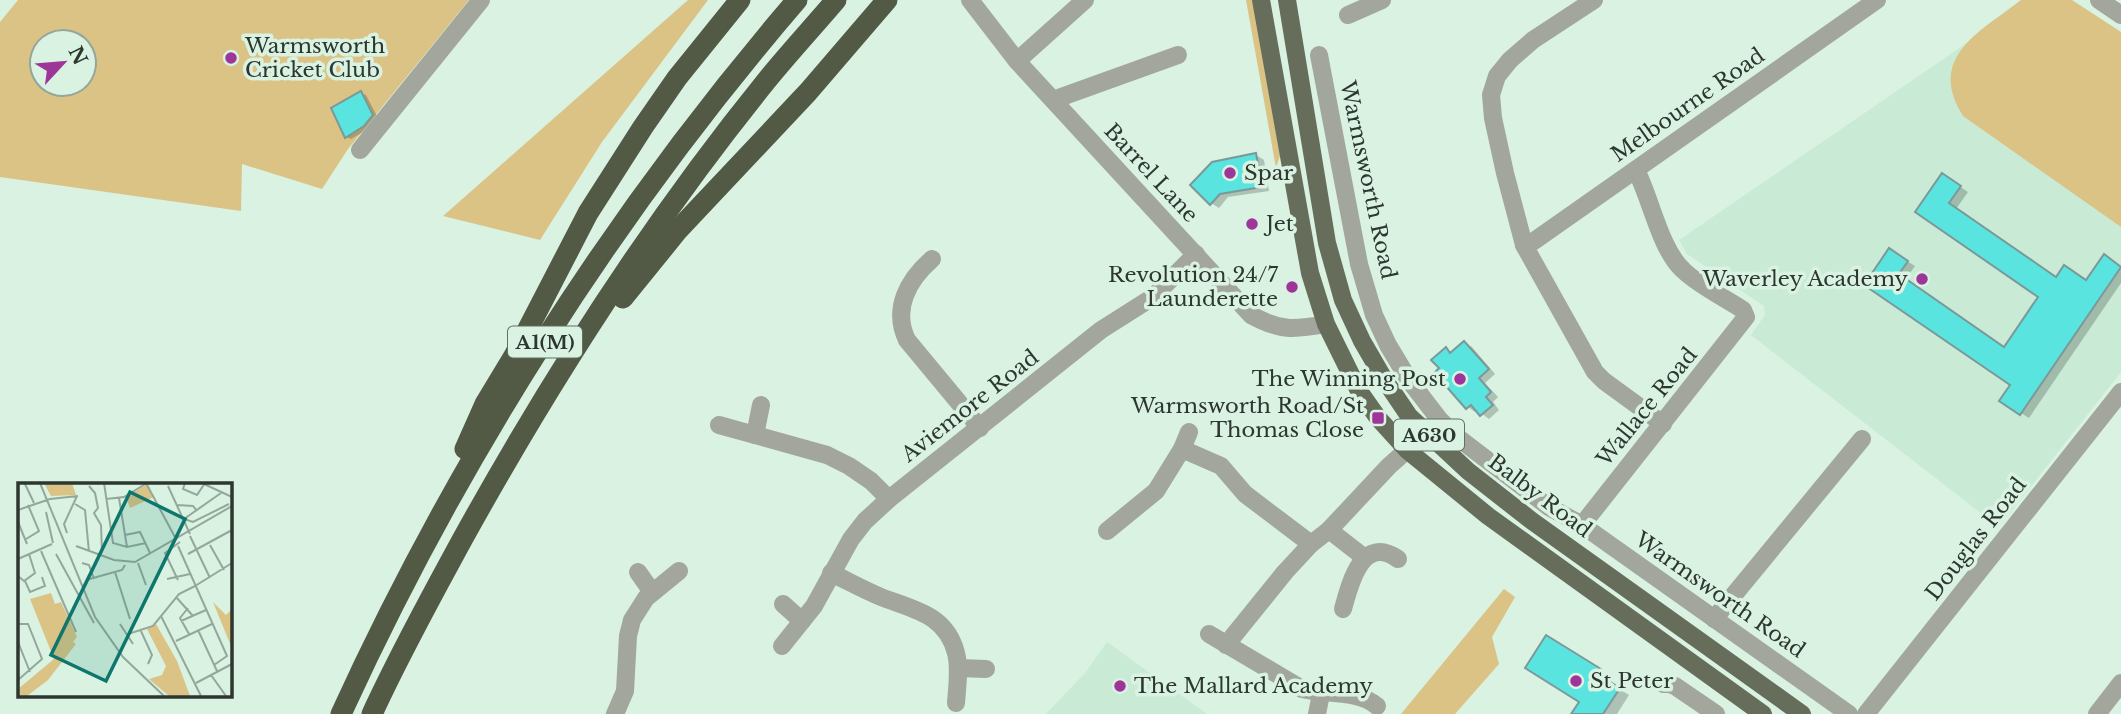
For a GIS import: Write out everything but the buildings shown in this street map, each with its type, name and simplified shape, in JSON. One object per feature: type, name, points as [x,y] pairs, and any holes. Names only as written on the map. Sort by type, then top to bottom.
[{"type":"highway","points":[[425,545],[485,404],[514,356],[588,213],[677,78],[740,0]]},
{"type":"highway","name":"A1(M)","points":[[341,714],[393,604],[511,393],[601,257],[701,117],[797,0]]},
{"type":"highway","name":"A1(M)","points":[[372,714],[458,548],[533,416],[619,280],[759,90],[836,0]]},
{"type":"highway","points":[[458,548],[576,365],[629,290],[678,230],[807,92],[887,0]]},
{"type":"main road","name":"A630","points":[[1261,0],[1310,273],[1326,324],[1359,391],[1378,418],[1407,450],[1488,516],[1763,714]]},
{"type":"main road","name":"Balby Road","points":[[1287,0],[1325,231],[1343,300],[1362,341],[1409,416],[1468,471],[1522,513],[1802,714]]},
{"type":"street","points":[[360,150],[481,0]]},
{"type":"street","name":"Barrel Lane","points":[[970,0],[1017,61],[1251,315],[1268,324],[1287,329],[1326,324]]},
{"type":"street","points":[[1017,61],[1085,0]]},
{"type":"street","points":[[1348,15],[1382,0]]},
{"type":"street","points":[[1594,0],[1533,40],[1510,60],[1497,76],[1491,95],[1493,118],[1524,245],[1595,372],[1604,382],[1663,424]]},
{"type":"street","name":"Melbourne Road","points":[[1524,245],[1534,241],[1877,0]]},
{"type":"street","points":[[2099,0],[2121,15]]},
{"type":"street","points":[[1053,100],[1178,55]]},
{"type":"street","name":"Warmsworth Road","points":[[1319,55],[1359,264],[1374,315],[1409,380],[1439,419],[1457,437],[1549,507],[1582,525],[1849,714]]},
{"type":"street","name":"Wallace Road","points":[[1582,525],[1746,317],[1743,310],[1683,271],[1673,258],[1636,170]]},
{"type":"street","name":"Aviemore Road","points":[[782,646],[814,606],[851,539],[889,499],[1101,330],[1153,297],[1196,254]]},
{"type":"street","points":[[932,259],[916,276],[904,296],[901,310],[902,329],[907,340],[980,428]]},
{"type":"street","name":"Douglas Road","points":[[1866,714],[2121,392]]},
{"type":"street","points":[[755,435],[761,405]]},
{"type":"street","points":[[719,425],[827,455],[871,481],[889,499]]},
{"type":"street","points":[[1713,619],[1862,439]]},
{"type":"street","points":[[1107,531],[1156,491],[1186,441],[1221,466],[1245,494],[1311,544]]},
{"type":"street","points":[[1226,645],[1285,572],[1407,450]]},
{"type":"street","points":[[1329,530],[1365,558]]},
{"type":"street","points":[[1343,609],[1350,583],[1365,558],[1381,551],[1398,559]]},
{"type":"street","points":[[618,713],[625,691],[628,636],[632,620],[646,597],[679,571]]},
{"type":"street","points":[[638,572],[653,593]]},
{"type":"street","points":[[831,573],[872,593],[925,612],[945,631],[957,655],[956,703]]},
{"type":"street","points":[[783,604],[802,621]]},
{"type":"street","points":[[1209,634],[1302,689],[1321,694],[1354,695],[1377,706]]},
{"type":"street","points":[[958,668],[986,669]]},
{"type":"street","points":[[2109,708],[2121,683]]},
{"type":"street","points":[[1663,684],[1675,686],[1716,714]]},
{"type":"street","points":[[1317,714],[1321,694]]},
{"type":"shaded area","points":[[18,0],[469,0],[348,149],[322,189],[242,164],[241,211],[0,177],[0,22]]},
{"type":"shaded area","points":[[688,0],[708,0],[602,142],[540,240],[443,216]]},
{"type":"shaded area","points":[[1246,0],[1253,0],[1280,156],[1276,168]]},
{"type":"shaded area","name":"Waverley Academy","points":[[2021,0],[2072,0],[2121,32],[2121,372],[1999,527],[1751,335],[1765,315],[1764,306],[1687,254],[1679,240],[1964,45]]},
{"type":"shaded area","points":[[2021,0],[2072,0],[2121,32],[2121,227],[1963,116],[1953,95],[1951,77],[1954,62],[1963,48],[1989,23]]},
{"type":"shaded area","points":[[1504,589],[1515,597],[1492,637],[1499,664],[1455,714],[1401,714]]},
{"type":"shaded area","name":"The Mallard Academy","points":[[1107,642],[1207,714],[1046,714],[1086,672]]},
{"type":"place","name":"Warmsworth Cricket Club","points":[[231,58]]},
{"type":"place","name":"Spar","points":[[1230,173]]},
{"type":"place","name":"Jet","points":[[1252,224]]},
{"type":"place","name":"Waverley Academy","points":[[1922,279]]},
{"type":"place","name":"Revolution 24/7 Launderette","points":[[1292,287]]},
{"type":"place","name":"The Winning Post","points":[[1460,379]]},
{"type":"place","name":"Warmsworth Road/St Thomas Close","points":[[1378,418]]},
{"type":"place","name":"St Peter","points":[[1576,681]]},
{"type":"place","name":"The Mallard Academy","points":[[1120,686]]}]
